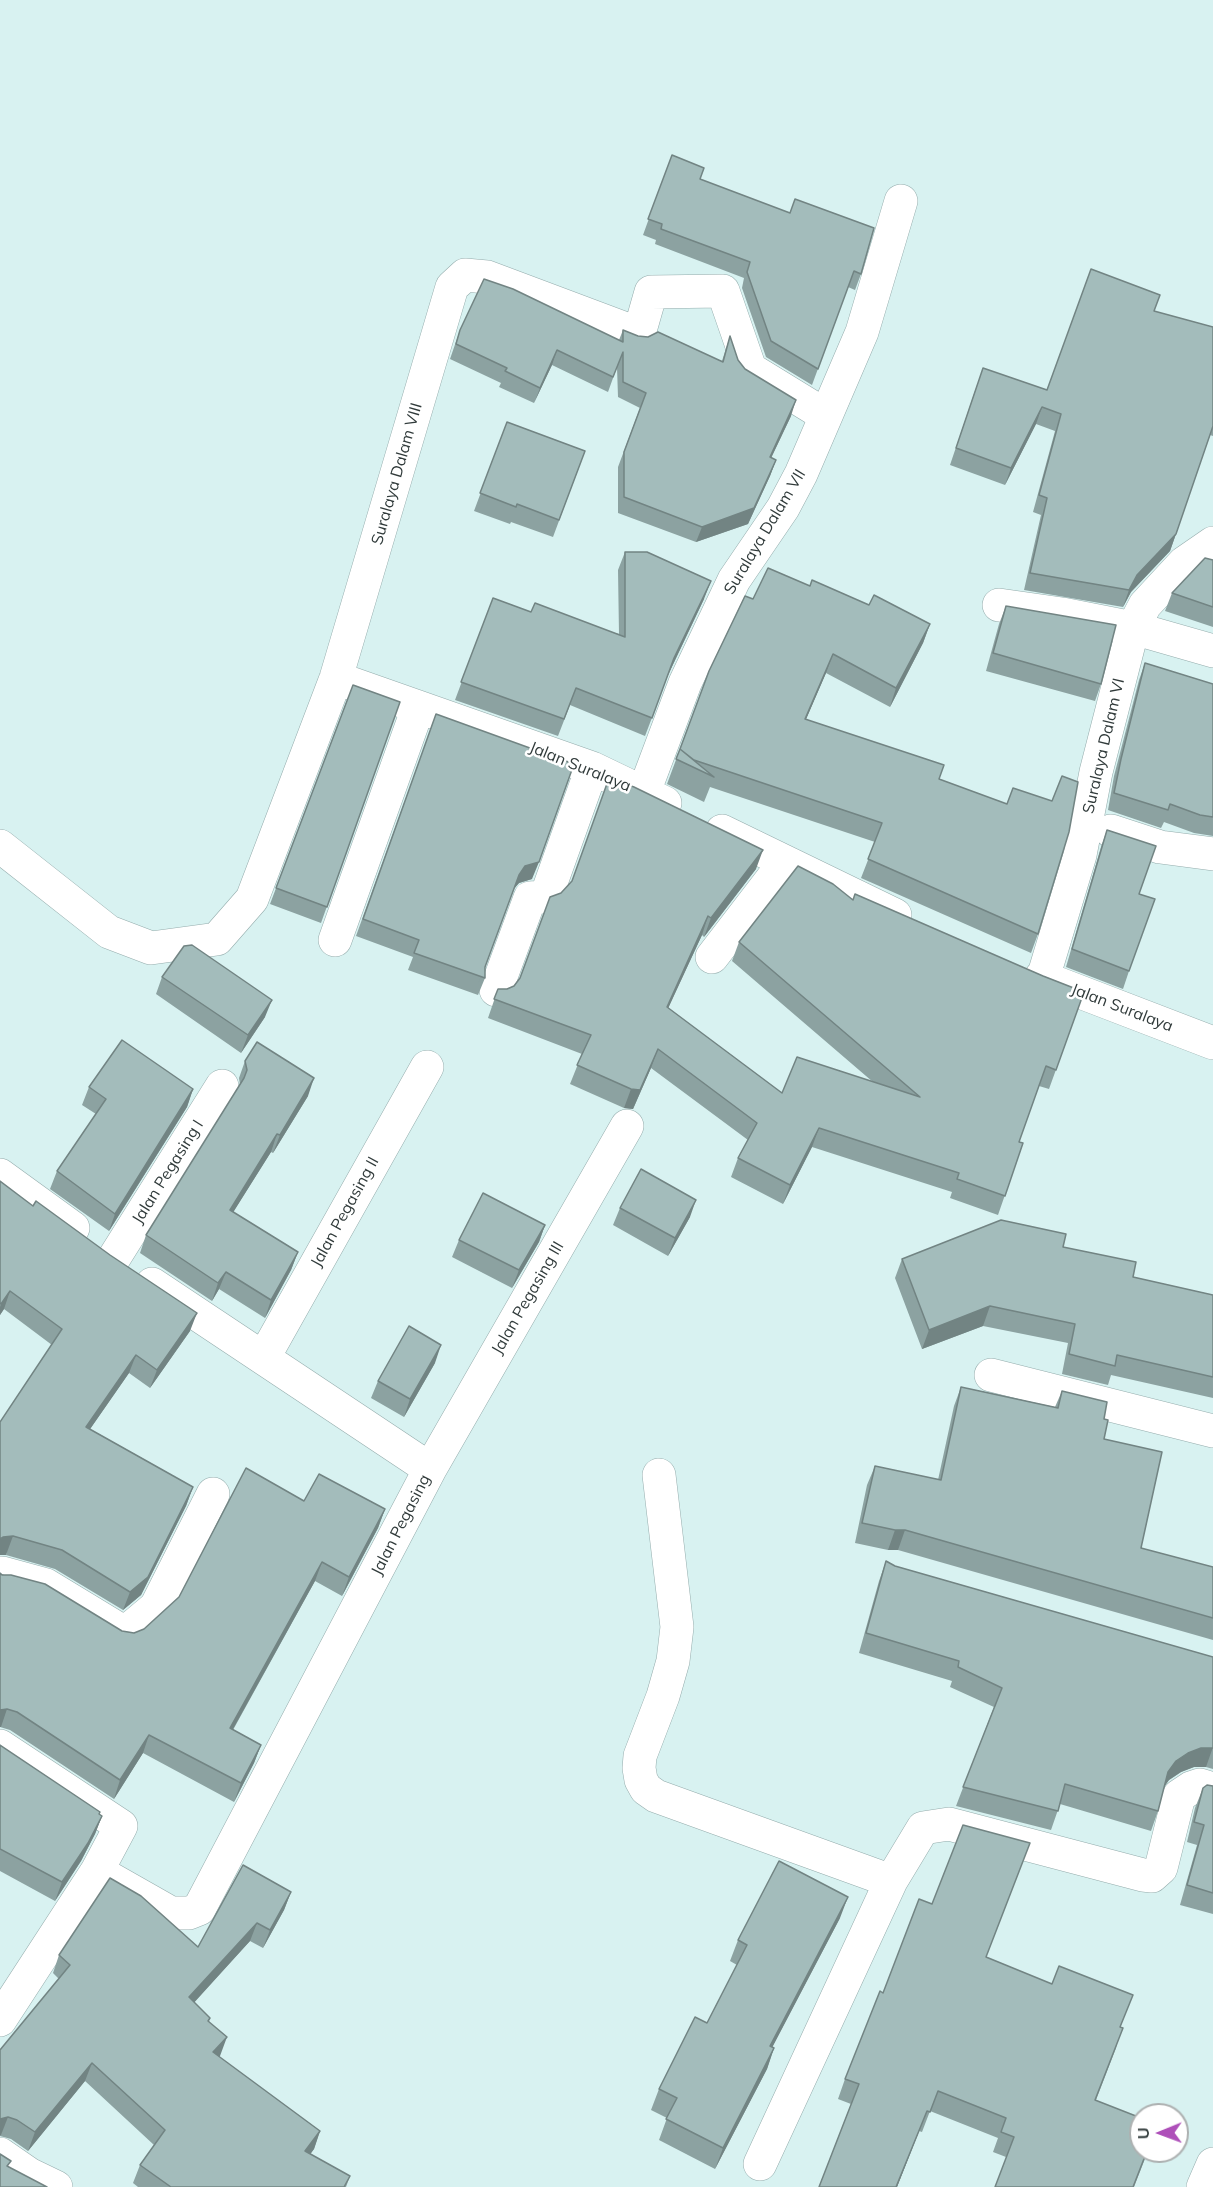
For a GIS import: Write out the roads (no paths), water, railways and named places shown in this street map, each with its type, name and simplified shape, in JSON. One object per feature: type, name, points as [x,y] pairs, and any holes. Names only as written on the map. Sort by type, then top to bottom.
[{"type":"street","name":"Suralaya Dalam VII","points":[[644,792],[685,683],[734,580],[783,508],[797,483],[862,332],[901,201]]},
{"type":"street","name":"Suralaya Dalam VIII","points":[[0,846],[109,932],[151,948],[217,939],[252,899],[336,678],[452,287],[465,275],[488,277],[639,334],[651,292],[723,291],[750,369],[825,415]]},
{"type":"street","name":"Suralaya Dalam VI","points":[[1043,978],[1080,855],[1096,772],[1133,628],[1145,605],[1184,563],[1213,543]]},
{"type":"street","points":[[999,605],[1133,628],[1213,651]]},
{"type":"street","name":"Jalan Suralaya","points":[[336,678],[592,768],[917,925]]},
{"type":"street","points":[[335,940],[418,708]]},
{"type":"street","points":[[496,990],[530,898],[543,897],[547,894],[592,768]]},
{"type":"street","points":[[1087,823],[1160,847],[1213,854]]},
{"type":"street","points":[[712,957],[785,862]]},
{"type":"street","name":"Jalan Suralaya","points":[[1012,965],[1213,1044]]},
{"type":"street","name":"Jalan Pegasing II","points":[[264,1357],[427,1067]]},
{"type":"street","name":"Jalan Pegasing I","points":[[114,1258],[222,1086]]},
{"type":"street","name":"Jalan Pegasing III","points":[[430,1469],[627,1126]]},
{"type":"street","name":"Jalan Pegasing","points":[[0,1175],[114,1258],[430,1469],[199,1909],[189,1913],[171,1913],[97,1871]]},
{"type":"street","points":[[991,1375],[1213,1431]]},
{"type":"street","points":[[659,1474],[677,1627],[673,1661],[668,1679],[640,1756],[641,1780],[646,1789],[656,1796],[891,1881]]},
{"type":"street","points":[[0,1575],[2,1573],[46,1585],[125,1633],[156,1607],[213,1494]]},
{"type":"street","points":[[0,1746],[121,1826],[97,1871],[0,2020]]},
{"type":"street","points":[[760,2164],[891,1881],[923,1828],[949,1824],[1152,1876],[1161,1868],[1179,1796],[1200,1785],[1213,1788]]},
{"type":"street","points":[[0,2154],[29,2174],[56,2187]]},
{"type":"street","points":[[1203,2187],[1213,2164]]}]
